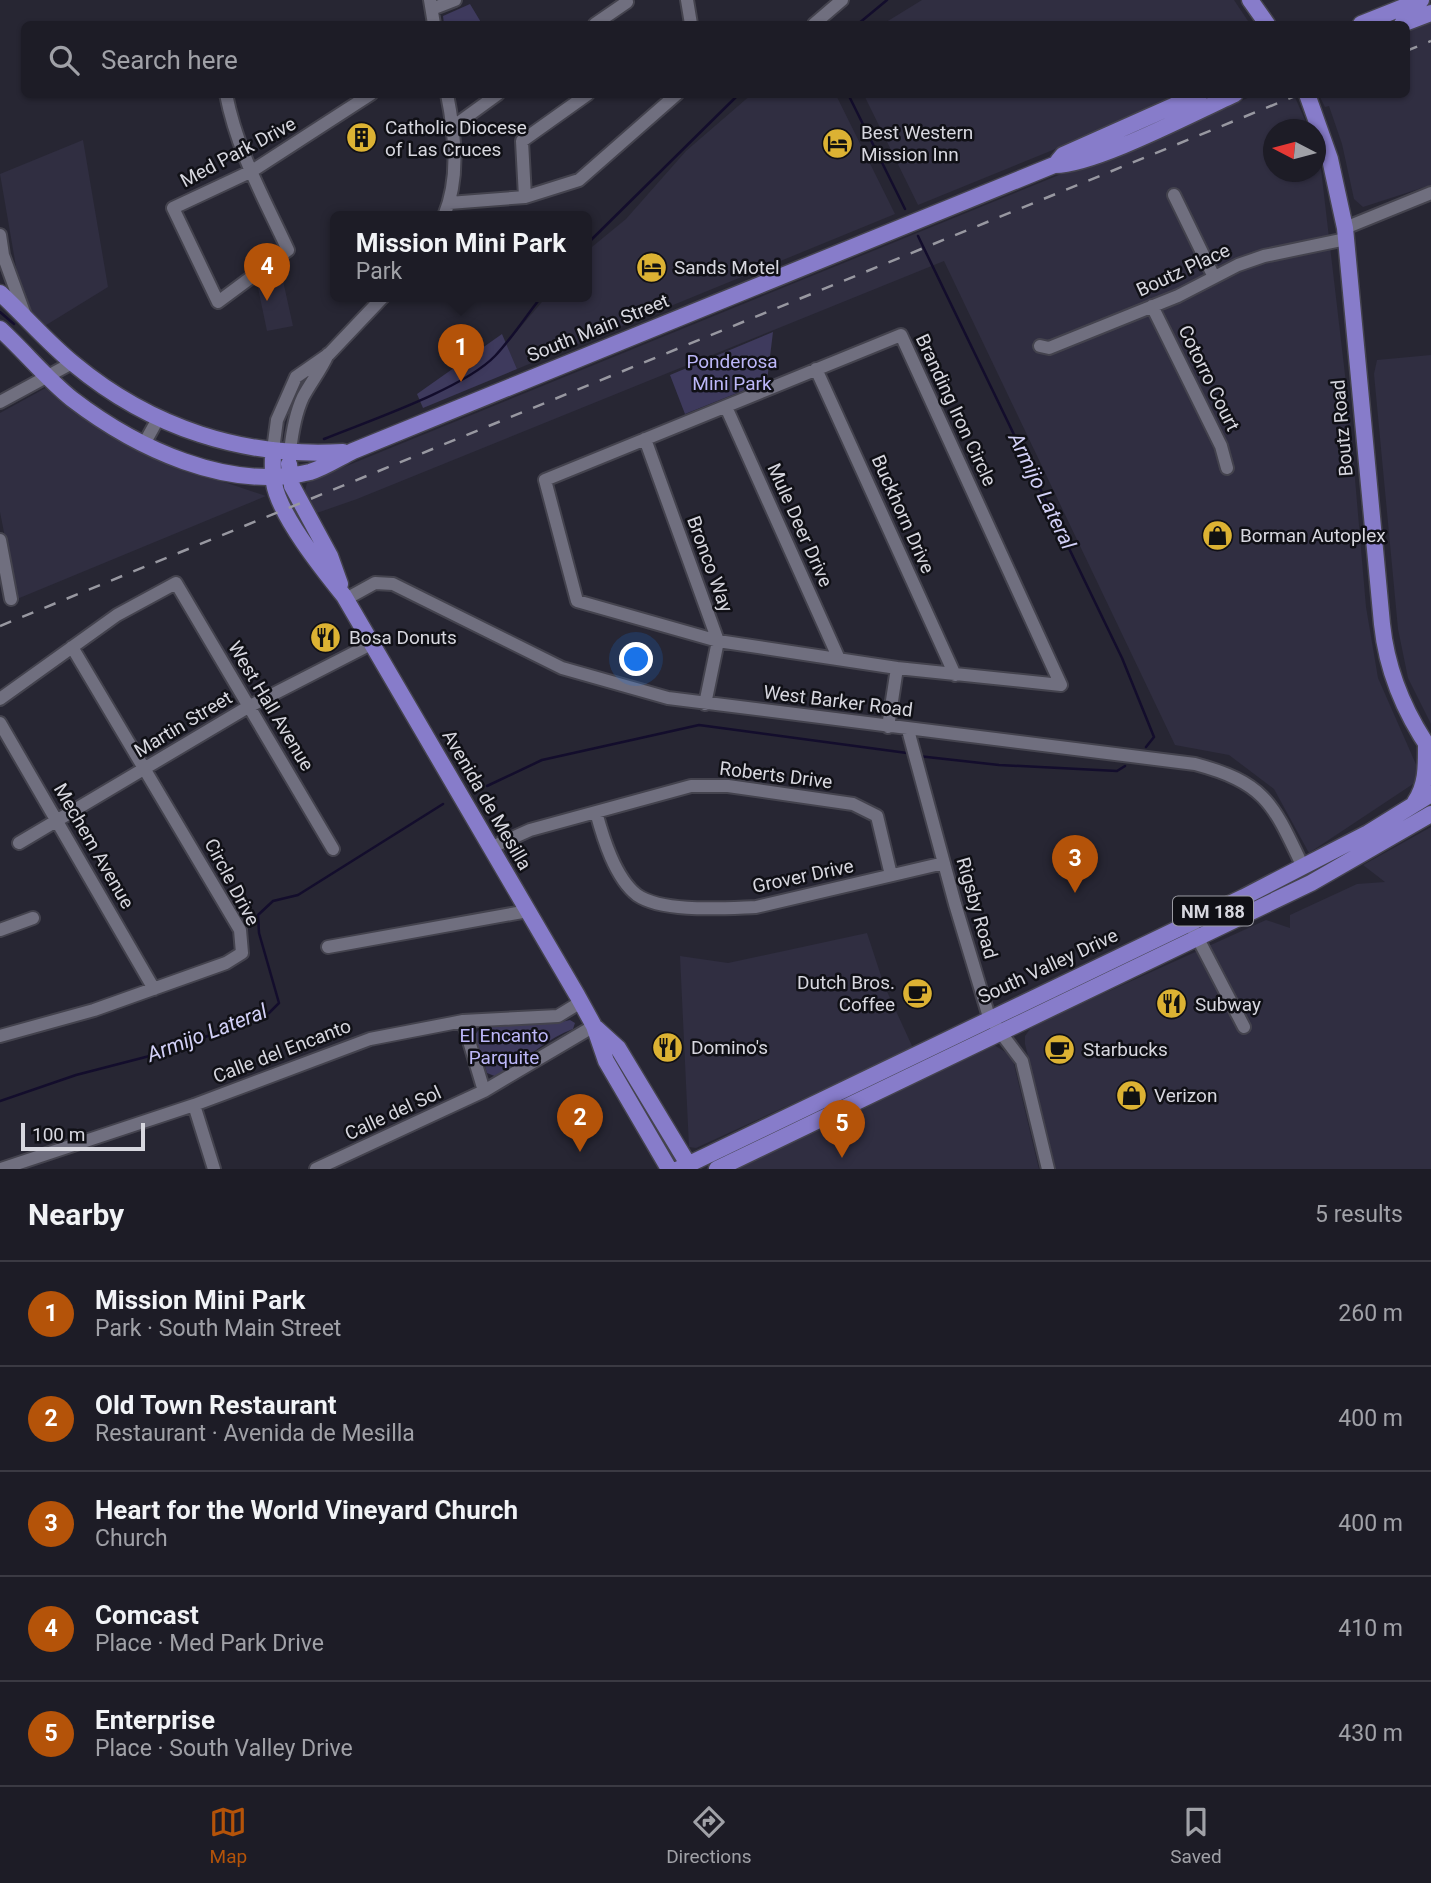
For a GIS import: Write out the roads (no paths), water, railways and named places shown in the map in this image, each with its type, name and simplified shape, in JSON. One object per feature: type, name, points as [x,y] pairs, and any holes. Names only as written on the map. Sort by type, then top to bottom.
[{"type":"main road","points":[[1251,0],[1265,21]]},
{"type":"main road","points":[[1368,21],[1421,0]]},
{"type":"main road","points":[[1410,21],[1431,13]]},
{"type":"main road","name":"South Main Street","points":[[1054,165],[1063,155],[1191,98]]},
{"type":"main road","name":"South Main Street","points":[[0,329],[71,398],[144,444],[177,458],[245,475],[311,472],[353,451],[1054,165],[1066,165],[1124,144],[1226,98]]},
{"type":"main road","name":"Boutz Road","points":[[1308,98],[1330,157],[1345,234],[1388,666],[1403,705],[1428,748]]},
{"type":"main road","name":"South Main Street","points":[[0,293],[72,363],[125,399],[159,417],[248,448],[353,451]]},
{"type":"main road","name":"Avenida de Mesilla","points":[[281,451],[281,475],[274,485],[285,510],[317,563],[345,597],[582,1002],[606,1060],[669,1169]]},
{"type":"main road","points":[[1412,806],[1422,791],[1428,748]]},
{"type":"main road","name":"South Valley Drive","points":[[686,1167],[989,1017],[1303,867],[1431,794]]},
{"type":"main road","name":"South Valley Drive","points":[[717,1169],[1346,865],[1431,814]]},
{"type":"main road","name":"Avenida de Mesilla","points":[[594,1026],[618,1048],[686,1167]]},
{"type":"street","points":[[431,5],[455,0]]},
{"type":"street","points":[[687,0],[690,21]]},
{"type":"street","points":[[818,21],[842,0]]},
{"type":"street","points":[[599,21],[627,2]]},
{"type":"street","points":[[227,98],[234,133],[243,158],[252,171]]},
{"type":"street","name":"Med Park Drive","points":[[252,171],[288,250],[218,302],[173,208],[252,171],[365,98]]},
{"type":"street","points":[[448,98],[454,126],[454,170],[446,210],[524,197],[579,180],[672,98]]},
{"type":"street","points":[[454,126],[492,98]]},
{"type":"street","points":[[524,197],[522,141],[582,98]]},
{"type":"street","name":"Boutz Place","points":[[1040,346],[1049,348],[1264,256],[1345,234],[1431,194]]},
{"type":"street","points":[[1174,195],[1214,277]]},
{"type":"street","points":[[0,235],[4,255],[26,317]]},
{"type":"street","points":[[0,270],[4,255]]},
{"type":"street","points":[[281,451],[294,425],[303,397],[318,377],[329,354],[378,302]]},
{"type":"street","name":"Cotorro Court","points":[[1152,306],[1222,446],[1227,468]]},
{"type":"street","name":"Branding Iron Circle","points":[[901,335],[1062,685],[897,668],[718,641],[577,601],[545,480],[726,407],[901,335]]},
{"type":"street","points":[[0,402],[72,363]]},
{"type":"street","name":"Buckhorn Drive","points":[[816,369],[955,675]]},
{"type":"street","name":"Mule Deer Drive","points":[[726,407],[839,659]]},
{"type":"street","points":[[144,444],[159,417]]},
{"type":"street","name":"Bronco Way","points":[[645,439],[718,641],[705,704]]},
{"type":"street","points":[[0,540],[11,599]]},
{"type":"street","name":"West Hall Avenue","points":[[72,647],[117,615],[176,583],[333,849]]},
{"type":"street","name":"West Barker Road","points":[[345,597],[375,583],[393,584],[562,667],[633,690],[705,704],[1195,764],[1229,773],[1259,792],[1277,812],[1303,867]]},
{"type":"street","name":"Martin Street","points":[[19,843],[248,707],[371,644]]},
{"type":"street","points":[[0,699],[72,647]]},
{"type":"street","name":"Circle Drive","points":[[0,1036],[94,1010],[235,959],[242,953],[240,930],[147,769],[72,647]]},
{"type":"street","points":[[888,727],[897,668]]},
{"type":"street","name":"Mechem Avenue","points":[[0,723],[154,989]]},
{"type":"street","name":"Rigsby Road","points":[[908,730],[989,1017],[1023,1061],[1048,1169]]},
{"type":"street","name":"Roberts Drive","points":[[490,848],[530,830],[691,786],[728,786],[853,804],[877,816],[891,875]]},
{"type":"street","name":"Grover Drive","points":[[596,812],[602,835],[620,871],[636,894],[658,904],[755,907],[944,863]]},
{"type":"street","points":[[328,947],[528,911]]},
{"type":"street","points":[[0,930],[33,918]]},
{"type":"street","points":[[1190,922],[1244,1027]]},
{"type":"street","name":"Calle del Encanto","points":[[1,1169],[194,1105],[348,1045],[463,1021],[558,1016],[582,1002]]},
{"type":"street","points":[[463,1021],[484,1091]]},
{"type":"street","name":"Calle del Sol","points":[[316,1169],[484,1091],[594,1026]]},
{"type":"street","points":[[194,1105],[214,1169]]},
{"type":"waterway","points":[[862,21],[887,0]]},
{"type":"waterway","points":[[592,239],[735,98]]},
{"type":"waterway","name":"Armijo Lateral","points":[[850,98],[905,209]]},
{"type":"waterway","name":"Armijo Lateral","points":[[918,236],[1122,658],[1154,737],[1146,747]]},
{"type":"waterway","points":[[324,439],[414,403],[480,368],[495,356],[537,302]]},
{"type":"waterway","points":[[0,312],[14,324]]},
{"type":"waterway","name":"Armijo Lateral","points":[[487,786],[542,760],[699,725],[907,753]]},
{"type":"waterway","name":"Armijo Lateral","points":[[918,756],[999,765],[1117,771],[1125,766]]},
{"type":"waterway","name":"Armijo Lateral","points":[[0,1101],[76,1075],[165,1052],[269,1013],[279,1003],[259,933],[258,915],[273,901],[298,895],[443,804]]},
{"type":"railway","points":[[1410,49],[1431,41]]},
{"type":"railway","points":[[0,626],[1290,98]]},
{"type":"place","name":"Catholic Diocese of Las Cruces","points":[[362,138]]},
{"type":"place","name":"Best Western Mission Inn","points":[[838,143]]},
{"type":"place","name":"Sands Motel","points":[[651,267]]},
{"type":"place","name":"Comcast","points":[[267,301]]},
{"type":"place","name":"Mission Mini Park","points":[[461,382]]},
{"type":"place","name":"Borman Autoplex","points":[[1217,535]]},
{"type":"place","name":"Bosa Donuts","points":[[326,637]]},
{"type":"place","name":"Heart for the World Vineyard Church","points":[[1075,893]]},
{"type":"place","name":"Dutch Bros. Coffee","points":[[918,993]]},
{"type":"place","name":"Subway","points":[[1172,1004]]},
{"type":"place","name":"Domino's","points":[[668,1047]]},
{"type":"place","name":"Starbucks","points":[[1060,1049]]},
{"type":"place","name":"Verizon","points":[[1131,1095]]},
{"type":"place","name":"Old Town Restaurant","points":[[580,1152]]},
{"type":"place","name":"Enterprise","points":[[842,1158]]},
{"type":"park label","name":"Ponderosa Mini Park","points":[[732,372]]},
{"type":"park label","name":"El Encanto Parquite","points":[[504,1046]]}]
